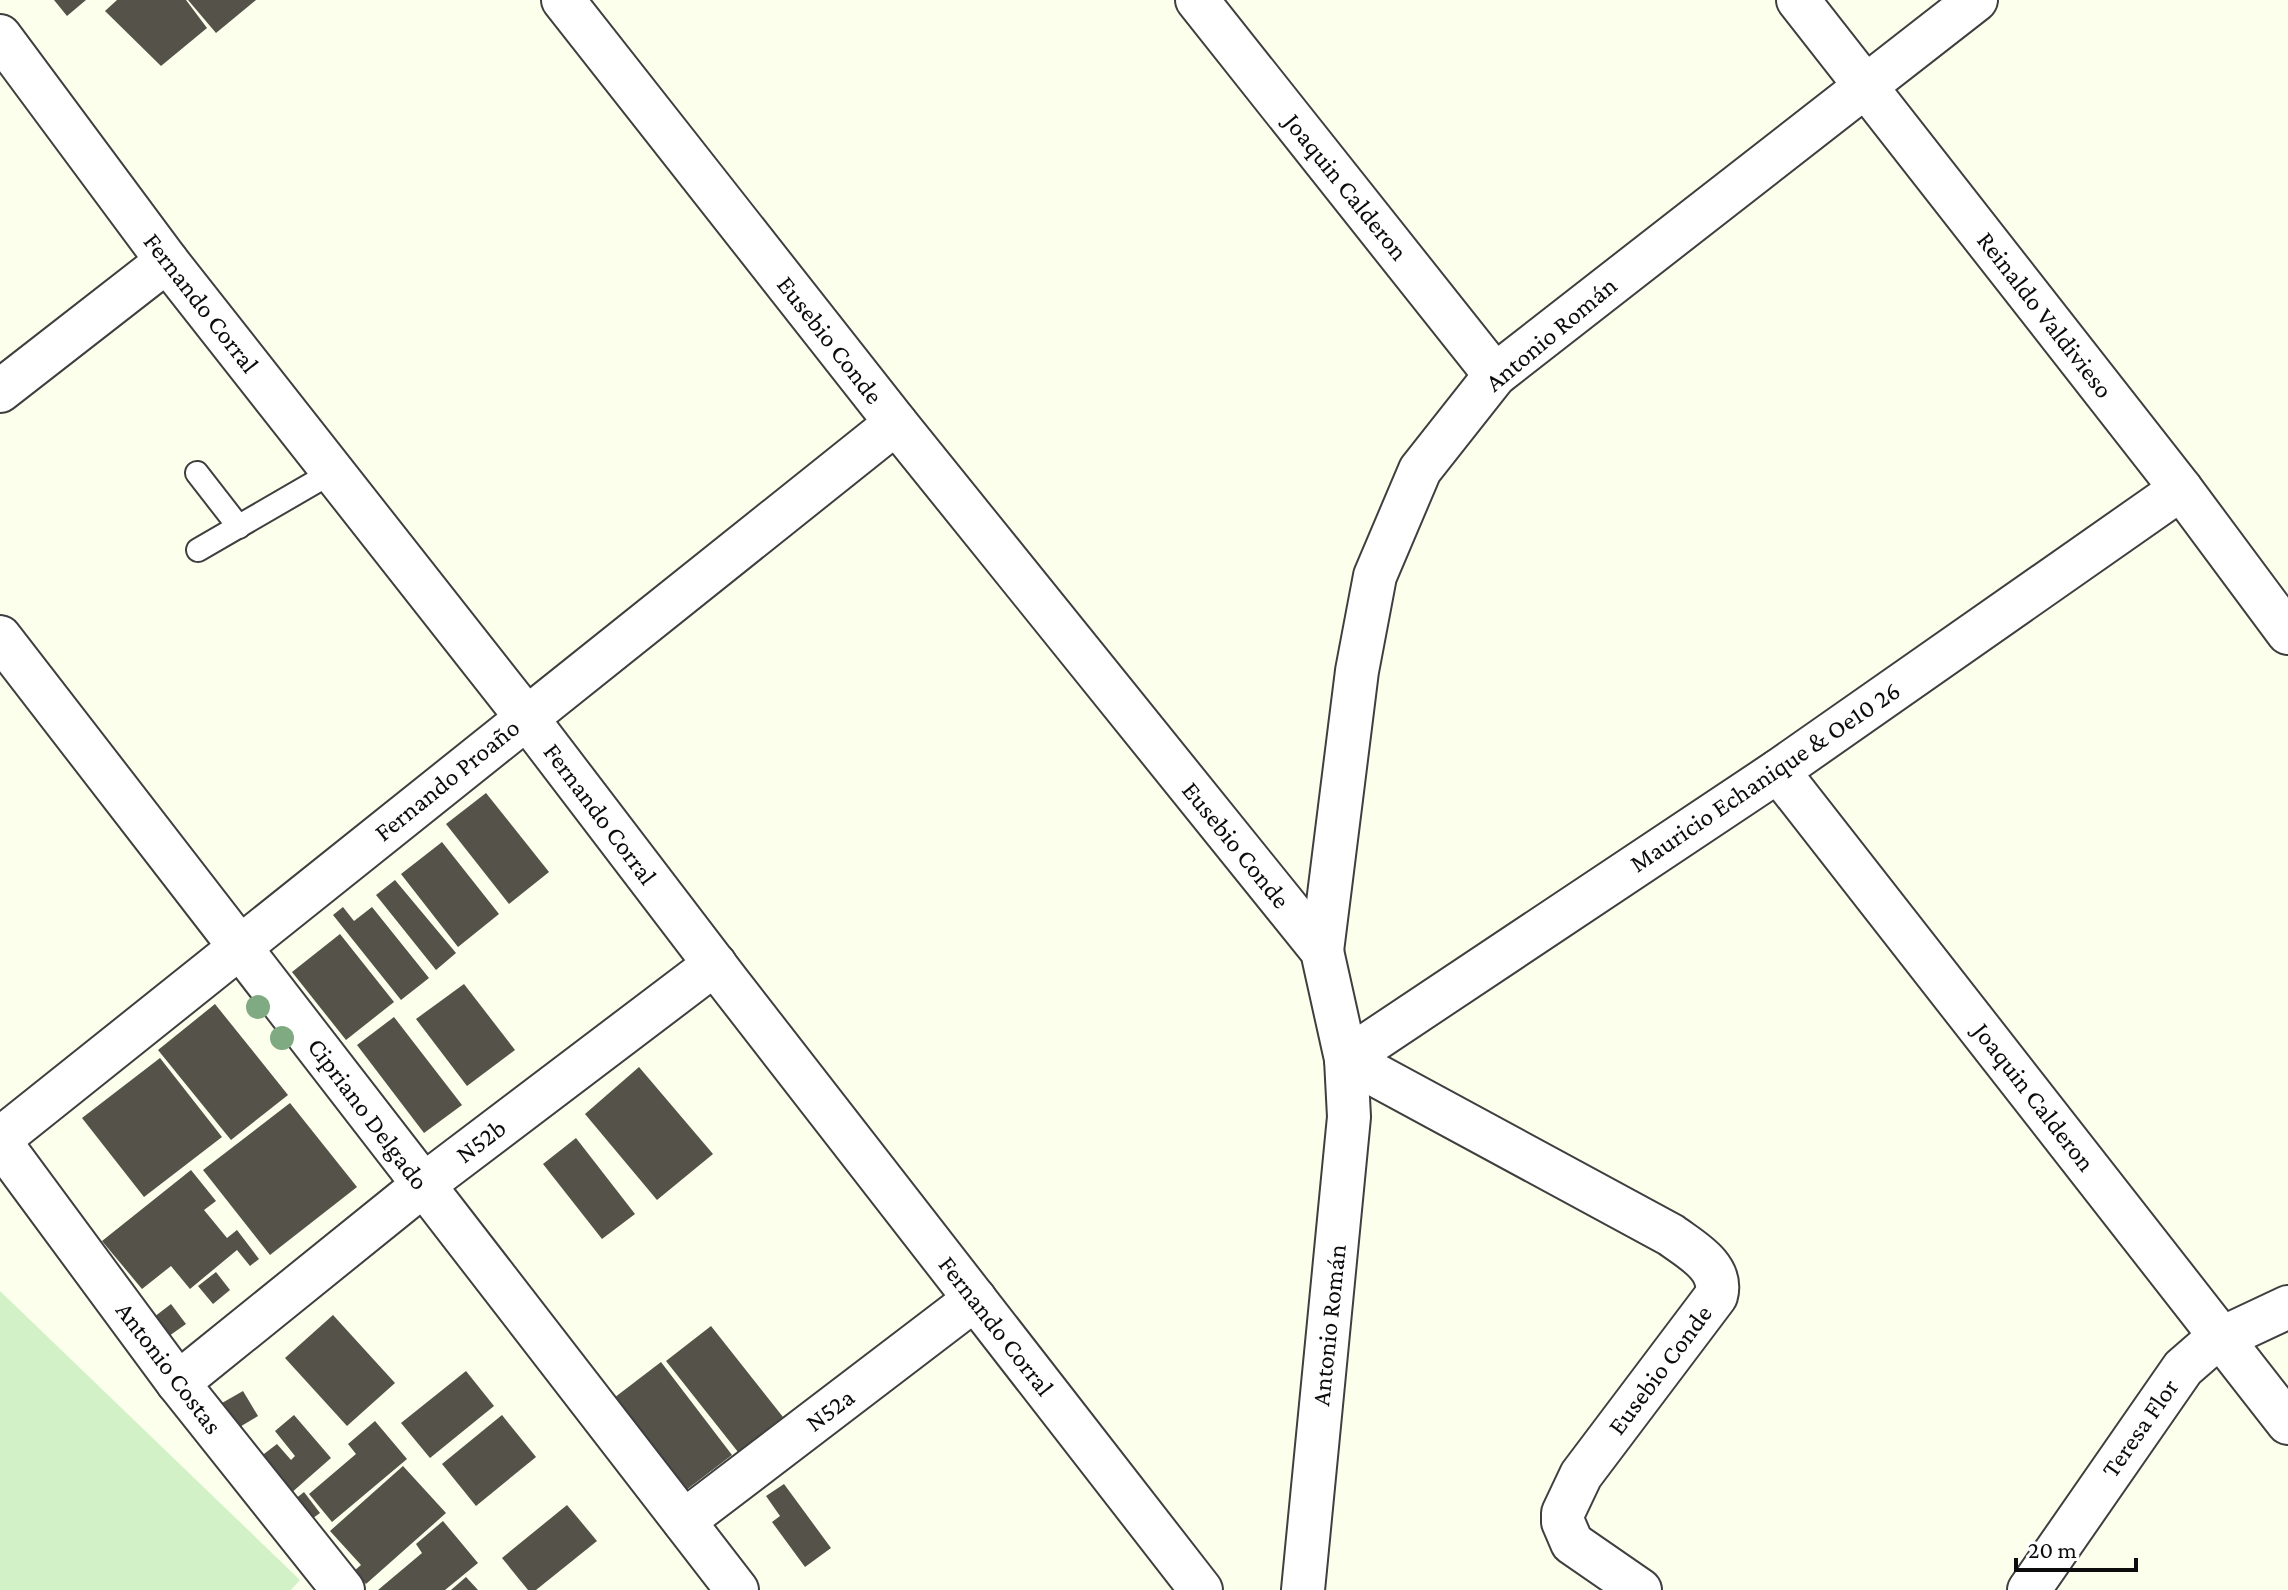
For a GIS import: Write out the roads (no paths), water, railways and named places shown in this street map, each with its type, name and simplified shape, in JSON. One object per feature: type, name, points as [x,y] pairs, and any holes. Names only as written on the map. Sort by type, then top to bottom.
[{"type":"street","name":"Eusebio Conde","points":[[563,0],[896,423],[1322,951],[1346,1059],[1671,1235],[1711,1268],[1719,1286],[1716,1296],[1581,1475],[1563,1513],[1563,1522],[1572,1543],[1640,1590]]},
{"type":"street","name":"Joaquin Calderon","points":[[1197,0],[1495,375]]},
{"type":"street","name":"Reinaldo Valdivieso","points":[[1798,0],[2181,489],[2288,633]]},
{"type":"street","name":"Antonio Román","points":[[1322,951],[1357,671],[1375,576],[1420,470],[1495,375],[1976,0]]},
{"type":"street","name":"Fernando Corral","points":[[0,36],[167,261],[526,717],[1201,1590]]},
{"type":"street","points":[[0,391],[167,261]]},
{"type":"street","name":"Fernando Proaño","points":[[0,1140],[896,423]]},
{"type":"street","name":"Mauricio Echanique & Oe10 26","points":[[1346,1059],[1778,771],[2181,489]]},
{"type":"street","name":"Cipriano Delgado","points":[[0,637],[737,1590]]},
{"type":"street","name":"Joaquin Calderon","points":[[1778,771],[2288,1423]]},
{"type":"street","name":"N52b","points":[[178,1383],[422,1186],[715,964]]},
{"type":"street","name":"Antonio Román","points":[[1303,1590],[1349,1117],[1346,1059]]},
{"type":"street","name":"Antonio Costas","points":[[0,1140],[178,1383],[343,1590]]},
{"type":"street","name":"N52a","points":[[684,1521],[975,1299]]},
{"type":"street","name":"Teresa Flor","points":[[2029,1590],[2183,1368],[2222,1338],[2288,1307]]},
{"type":"lane","points":[[198,550],[331,470]]},
{"type":"lane","points":[[197,473],[239,527]]}]
